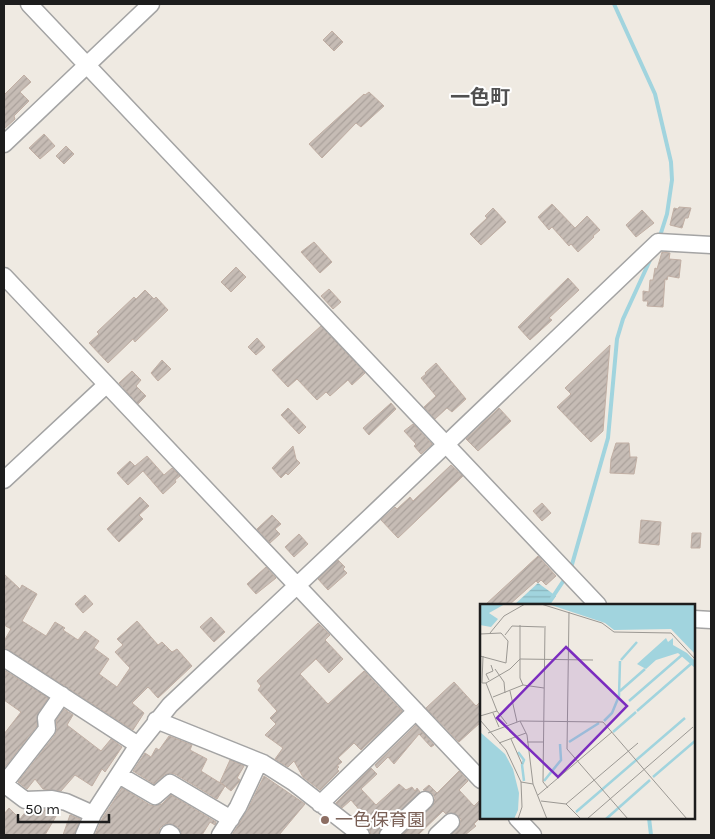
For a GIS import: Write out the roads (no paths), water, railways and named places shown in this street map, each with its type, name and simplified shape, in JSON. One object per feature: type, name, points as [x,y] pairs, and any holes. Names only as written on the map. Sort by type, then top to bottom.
[{"type":"street","points":[[29,4],[597,604]]},
{"type":"street","points":[[4,144],[151,4]]},
{"type":"street","points":[[84,835],[93,814],[138,745],[156,720],[170,705],[658,242],[711,245]]},
{"type":"street","points":[[4,276],[480,779]]},
{"type":"street","points":[[4,480],[106,385]]},
{"type":"street","points":[[695,619],[711,620]]},
{"type":"street","points":[[4,658],[138,745]]},
{"type":"street","points":[[62,695],[46,718],[47,729],[4,784],[25,800],[52,799],[66,802],[93,814]]},
{"type":"street","points":[[320,804],[416,711]]},
{"type":"street","points":[[156,720],[259,762],[293,782],[361,835]]},
{"type":"street","points":[[220,835],[238,807],[259,762]]},
{"type":"street","points":[[119,774],[155,796],[170,783],[230,819]]},
{"type":"street","points":[[388,835],[425,800]]},
{"type":"street","points":[[518,819],[533,835]]},
{"type":"street","points":[[437,835],[451,822]]},
{"type":"street","points":[[168,835],[172,835]]},
{"type":"water","points":[[538,583],[556,596],[551,604],[515,604]]},
{"type":"waterway","points":[[614,4],[655,94],[671,162],[672,180],[667,214],[660,236]]},
{"type":"waterway","points":[[571,568],[608,438],[617,339],[623,319],[651,258]]},
{"type":"waterway","points":[[552,598],[564,580]]},
{"type":"waterway","points":[[649,819],[651,835]]},
{"type":"place","name":"一色保育園","points":[[325,820]]},
{"type":"district","name":"一色町","points":[[480,97]]}]
